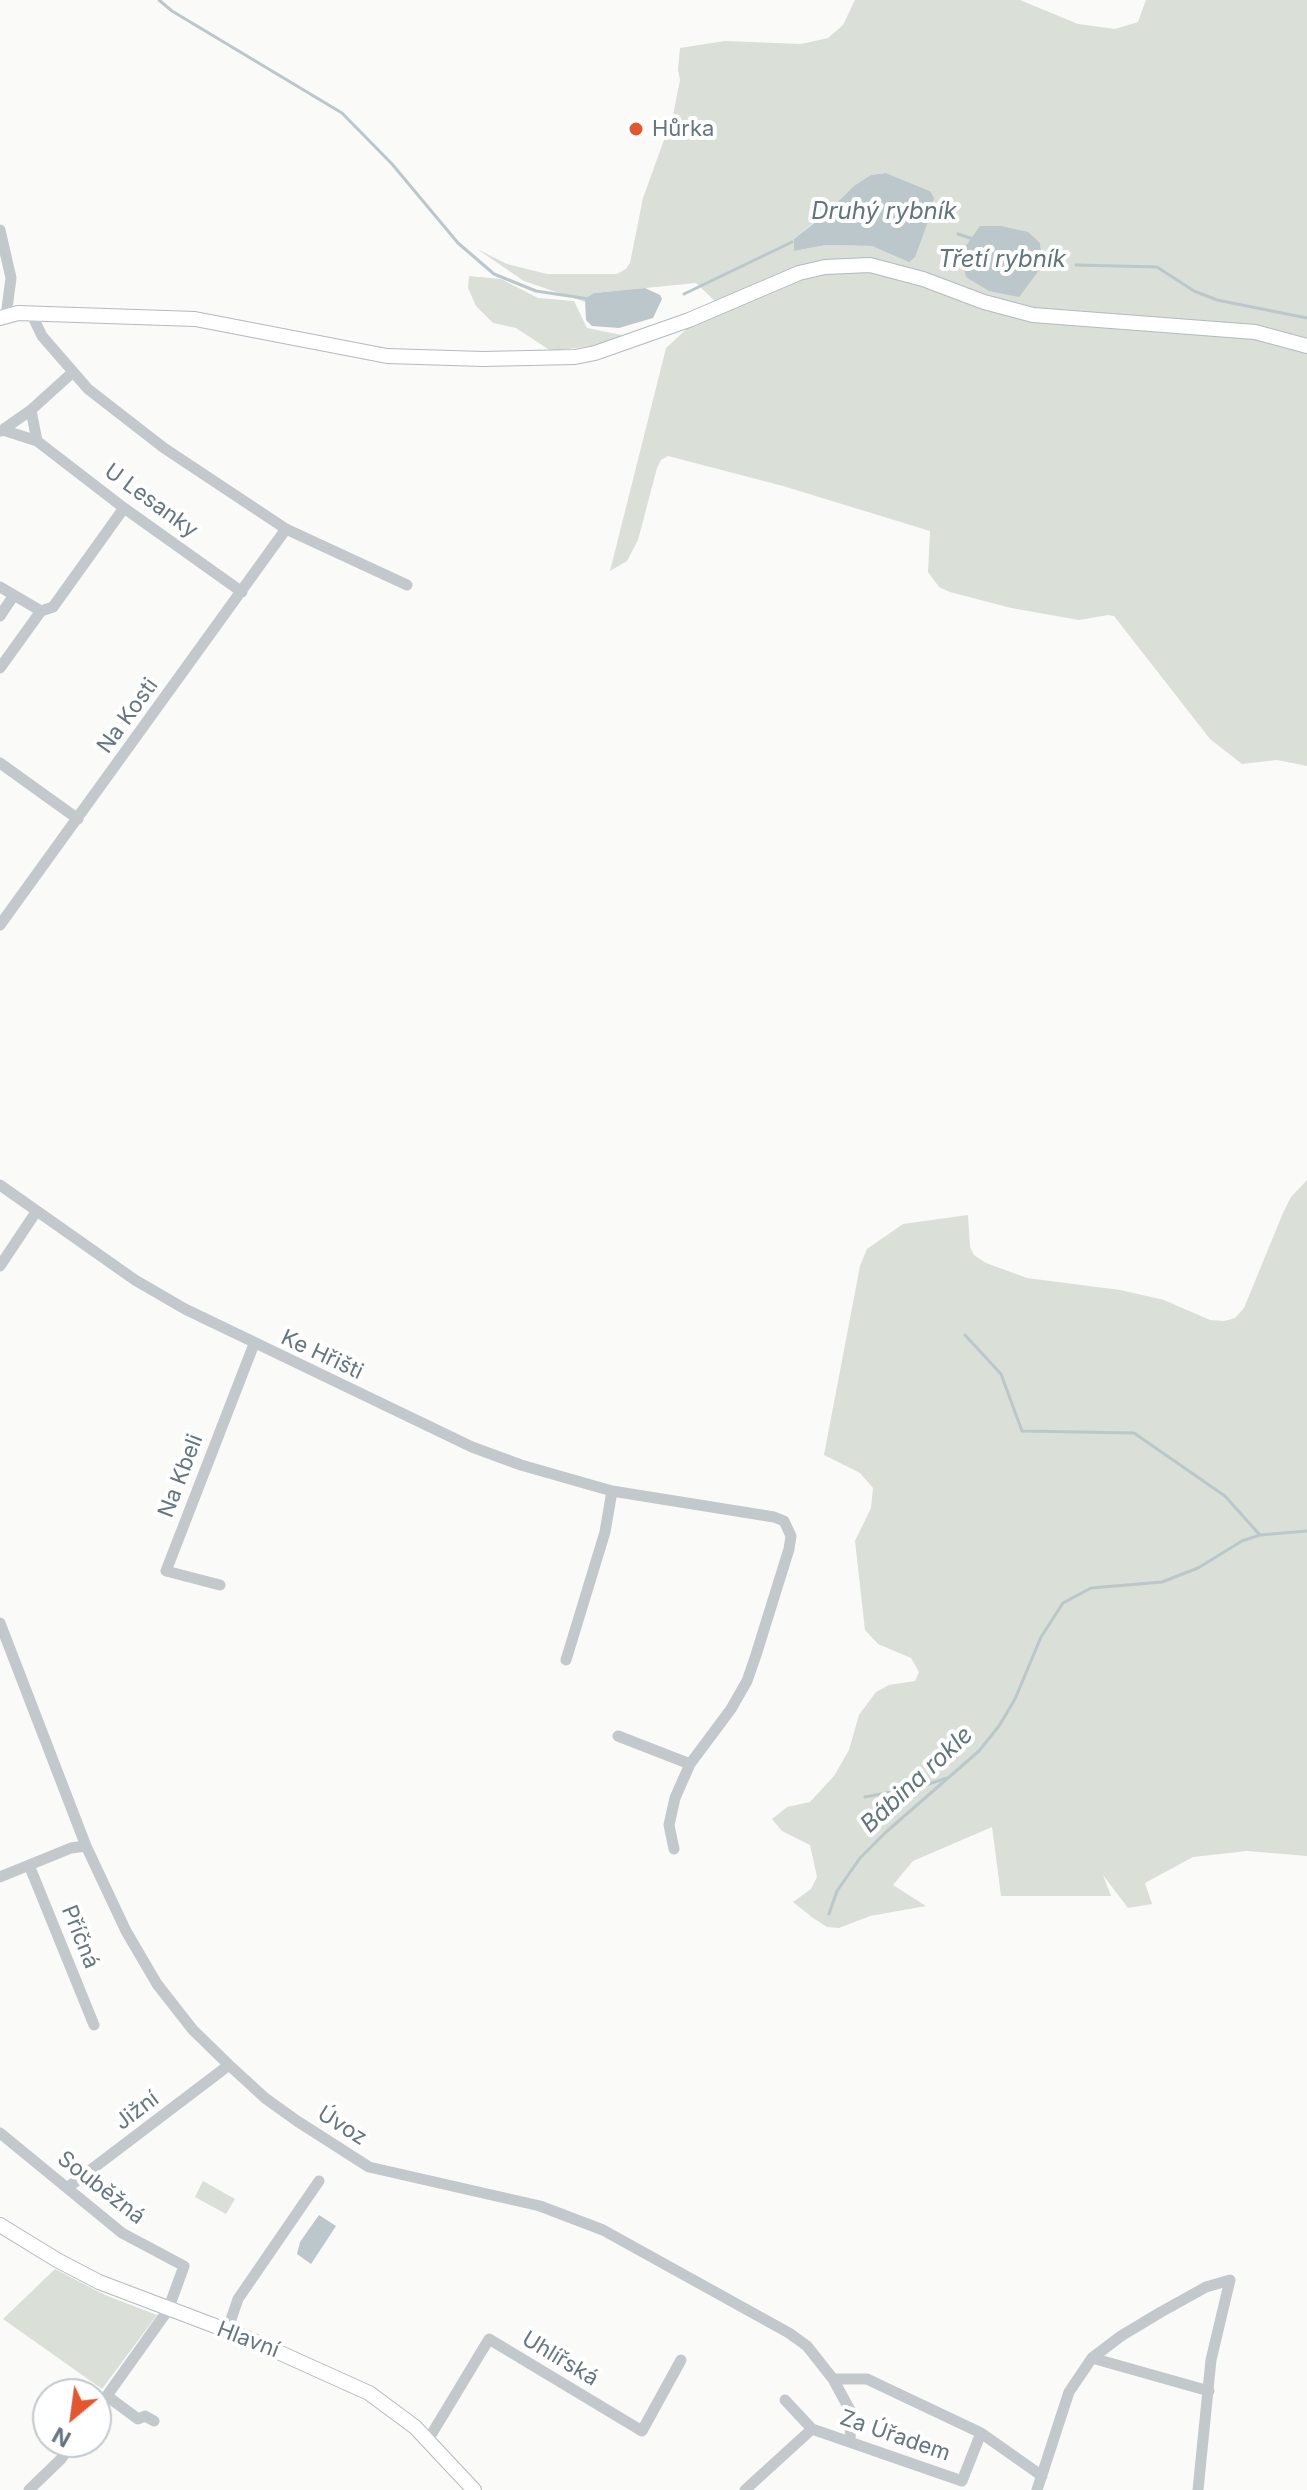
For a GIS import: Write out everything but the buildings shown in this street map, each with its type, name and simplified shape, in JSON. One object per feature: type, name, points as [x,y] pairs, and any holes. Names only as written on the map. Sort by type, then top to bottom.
[{"type":"street","points":[[0,230],[11,278],[3,317],[31,313],[195,319],[387,356],[483,359],[575,357],[689,320],[799,273],[825,267],[870,265],[1033,315],[1255,332],[1307,346]]},
{"type":"street","points":[[31,313],[42,336],[88,389],[164,448],[286,529],[407,585]]},
{"type":"street","points":[[2,431],[73,372]]},
{"type":"street","points":[[31,410],[37,441]]},
{"type":"street","name":"U Lesanky","points":[[2,431],[37,441],[242,592]]},
{"type":"street","points":[[0,668],[41,611],[53,607],[124,508]]},
{"type":"street","name":"Na Kosti","points":[[0,925],[286,529]]},
{"type":"street","points":[[0,587],[41,611]]},
{"type":"street","points":[[0,616],[14,595]]},
{"type":"street","points":[[0,763],[78,819]]},
{"type":"street","name":"Ke Hřišti","points":[[0,1185],[135,1280],[185,1309],[472,1447],[521,1465],[612,1491],[784,1521],[791,1536],[785,1564],[747,1681],[711,1739],[690,1764],[671,1811],[669,1825],[674,1849]]},
{"type":"street","points":[[0,1266],[36,1212]]},
{"type":"street","name":"Na Kbeli","points":[[220,1585],[166,1571],[254,1344]]},
{"type":"street","points":[[566,1660],[605,1532],[612,1491]]},
{"type":"street","name":"Úvoz","points":[[0,1623],[86,1846],[126,1931],[157,1984],[193,2030],[229,2065],[265,2098],[369,2167],[540,2206],[603,2230],[789,2333],[807,2346],[833,2379],[851,2412],[850,2442]]},
{"type":"street","points":[[618,1736],[690,1764]]},
{"type":"street","points":[[0,1877],[71,1848],[86,1846]]},
{"type":"street","name":"Příčná","points":[[29,1865],[94,2025]]},
{"type":"street","name":"Jižní","points":[[67,2188],[229,2065]]},
{"type":"street","name":"Souběžná","points":[[0,2133],[128,2237],[184,2266],[168,2310]]},
{"type":"street","points":[[227,2331],[238,2299],[319,2181]]},
{"type":"street","name":"Hlavní","points":[[0,2225],[78,2272],[227,2331],[369,2393],[402,2416],[428,2440],[474,2490]]},
{"type":"street","points":[[1037,2490],[1069,2392],[1092,2358],[1161,2312],[1206,2287],[1230,2280],[1211,2360],[1198,2490]]},
{"type":"street","points":[[112,2389],[168,2310]]},
{"type":"street","name":"Uhlířská","points":[[428,2440],[489,2339],[642,2431],[681,2360]]},
{"type":"street","points":[[1092,2358],[1209,2391]]},
{"type":"street","name":"Za Úřadem","points":[[833,2379],[867,2379],[981,2433],[1042,2476]]},
{"type":"street","points":[[112,2400],[138,2419],[145,2416],[154,2421]]},
{"type":"street","name":"Za Úřadem","points":[[785,2400],[812,2429],[962,2481],[981,2433]]},
{"type":"street","name":"Za Úřadem","points":[[745,2490],[812,2429]]},
{"type":"street","points":[[38,2487],[61,2458]]},
{"type":"shaded area","points":[[855,0],[1020,0],[1078,24],[1115,29],[1138,22],[1146,0],[1307,0],[1307,339],[1256,326],[1034,309],[986,297],[871,259],[716,302],[696,283],[594,293],[585,302],[524,281],[477,249],[507,264],[547,274],[617,274],[626,269],[630,263],[643,198],[673,115],[680,80],[680,48],[725,41],[801,44],[828,38],[843,25]],"holes":[[[886,173],[930,191],[909,261],[872,246],[826,245],[794,251],[794,239],[871,175]],[[969,242],[1040,243],[1043,265],[963,265],[965,247]]]},
{"type":"shaded area","points":[[869,271],[921,285],[983,308],[1255,338],[1307,352],[1307,766],[1277,760],[1242,764],[1210,739],[1114,616],[1079,620],[1011,608],[950,592],[939,587],[928,572],[930,531],[783,486],[668,456],[661,460],[657,468],[638,540],[627,561],[610,571],[666,348],[691,325],[801,279],[826,273]]},
{"type":"shaded area","points":[[469,276],[501,279],[538,298],[574,301],[587,328],[622,335],[600,345],[551,351],[516,328],[493,323],[476,306],[468,288]]},
{"type":"shaded area","points":[[1307,1180],[1307,1856],[1247,1851],[1193,1857],[1145,1883],[1152,1904],[1128,1908],[1103,1875],[1111,1896],[1001,1896],[992,1827],[913,1861],[893,1885],[926,1906],[870,1916],[839,1928],[827,1927],[813,1918],[793,1902],[811,1889],[817,1877],[810,1845],[782,1831],[772,1819],[787,1807],[810,1802],[834,1776],[849,1750],[859,1715],[876,1692],[889,1685],[915,1681],[919,1672],[911,1658],[878,1644],[865,1630],[855,1541],[871,1508],[873,1488],[860,1473],[824,1455],[860,1266],[867,1249],[903,1224],[968,1215],[970,1247],[974,1255],[986,1263],[1027,1278],[1120,1290],[1164,1300],[1210,1320],[1224,1321],[1235,1318],[1244,1308],[1283,1213],[1291,1197]]},
{"type":"shaded area","points":[[203,2181],[235,2199],[226,2214],[195,2197]]},
{"type":"shaded area","points":[[55,2269],[105,2295],[157,2315],[110,2378],[86,2378],[3,2319]]},
{"type":"water","name":"Druhý rybník","points":[[886,173],[930,191],[934,198],[915,257],[909,262],[872,246],[826,245],[794,251],[794,239],[854,186],[871,175]]},
{"type":"water","name":"Třetí rybník","points":[[980,226],[1001,226],[1028,232],[1040,243],[1043,265],[1019,297],[989,291],[966,277],[963,265],[965,247]]},
{"type":"water","points":[[645,288],[662,299],[653,318],[619,328],[592,326],[586,320],[585,299],[594,293]]},
{"type":"water","points":[[319,2215],[336,2226],[311,2264],[297,2254],[300,2242]]},
{"type":"waterway","points":[[159,0],[172,11],[342,113],[392,164],[458,243],[494,274],[536,291],[589,299]]},
{"type":"waterway","points":[[958,234],[973,239]]},
{"type":"waterway","points":[[684,294],[792,242]]},
{"type":"waterway","points":[[1076,265],[1157,267],[1194,291],[1217,300],[1307,318]]},
{"type":"waterway","points":[[965,1335],[1001,1374],[1022,1431],[1134,1433],[1225,1496],[1259,1534]]},
{"type":"waterway","name":"Bábina rokle","points":[[829,1914],[837,1891],[860,1858],[979,1751],[999,1726],[1015,1699],[1041,1637],[1063,1603],[1091,1588],[1162,1582],[1198,1568],[1242,1541],[1260,1535],[1307,1531]]},
{"type":"waterway","points":[[865,1797],[919,1787],[947,1778]]},
{"type":"place","name":"Hůrka","points":[[636,129]]}]
